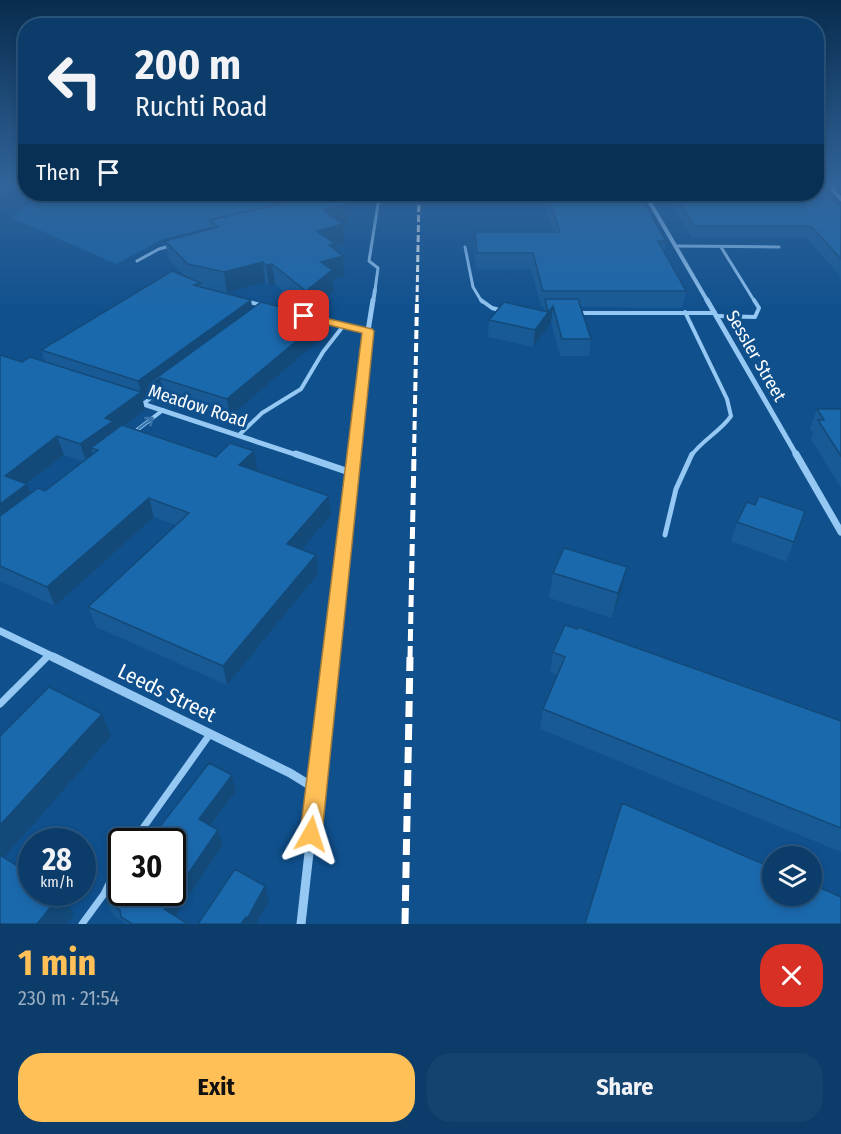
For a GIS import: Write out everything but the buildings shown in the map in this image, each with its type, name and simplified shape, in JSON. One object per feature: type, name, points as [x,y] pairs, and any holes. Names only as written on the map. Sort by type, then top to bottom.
[{"type":"street","name":"Sessler Street","points":[[664,227],[841,532]]},
{"type":"street","points":[[301,924],[368,331],[375,290]]},
{"type":"street","points":[[314,318],[368,331]]},
{"type":"street","name":"Meadow Road","points":[[132,400],[352,473]]},
{"type":"street","name":"Leeds Street","points":[[0,631],[290,773],[316,789]]},
{"type":"lane","points":[[374,227],[369,261],[378,268],[375,290]]},
{"type":"lane","points":[[137,261],[159,249],[181,243]]},
{"type":"lane","points":[[675,246],[779,247]]},
{"type":"lane","points":[[465,247],[475,295],[484,304],[499,311],[510,312]]},
{"type":"lane","points":[[567,312],[685,312],[755,317],[759,308],[721,247]]},
{"type":"lane","points":[[237,299],[271,308],[262,315]]},
{"type":"lane","points":[[664,535],[681,478],[698,446],[724,428],[731,416],[727,399],[685,312]]},
{"type":"lane","points":[[239,435],[262,413],[301,389],[323,352],[344,326]]},
{"type":"lane","points":[[143,404],[159,392]]},
{"type":"lane","points":[[132,434],[163,410]]},
{"type":"lane","points":[[0,704],[49,655]]},
{"type":"lane","points":[[143,828],[210,734]]},
{"type":"lane","points":[[82,924],[108,885]]},
{"type":"shaded area","points":[[33,227],[211,227],[163,239],[116,264]]},
{"type":"railway","points":[[417,302],[418,227]]},
{"type":"railway","points":[[414,456],[417,300]]},
{"type":"railway","points":[[410,658],[414,454]]},
{"type":"railway","points":[[405,924],[410,657]]},
{"type":"route","points":[[304,316],[368,331],[311,834]]}]
